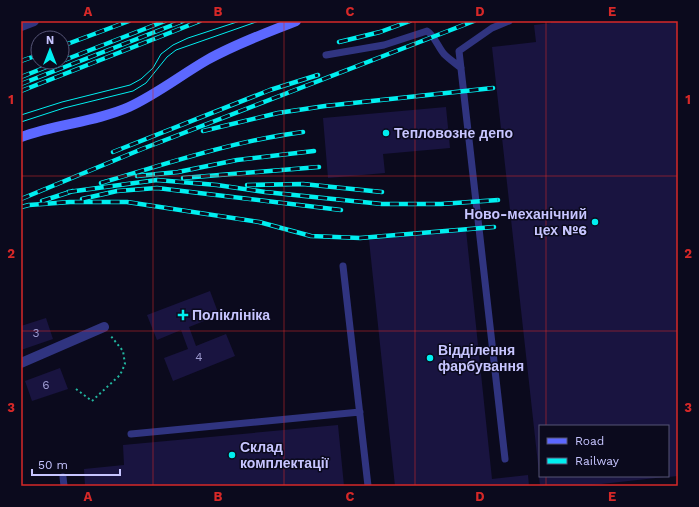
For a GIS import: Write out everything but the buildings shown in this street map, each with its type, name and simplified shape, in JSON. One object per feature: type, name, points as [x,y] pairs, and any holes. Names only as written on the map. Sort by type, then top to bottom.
[{"type":"street","points":[[21,26],[34,21]]},
{"type":"street","points":[[21,137],[55,126],[112,114],[129,107],[208,60],[240,44],[296,21]]},
{"type":"street","points":[[21,363],[104,327]]},
{"type":"lane","points":[[505,459],[459,51],[492,28],[509,21]]},
{"type":"lane","points":[[326,55],[384,45],[427,31],[431,33],[444,54],[461,68]]},
{"type":"lane","points":[[343,266],[368,486]]},
{"type":"lane","points":[[131,434],[360,412]]},
{"type":"lane","points":[[63,477],[64,486]]},
{"type":"path","points":[[76,389],[92,401],[120,375],[125,364],[122,351],[104,327]]},
{"type":"tram line","points":[[21,115],[62,102],[130,85],[141,79],[153,68],[161,54],[173,45],[188,38],[240,21]]},
{"type":"tram line","points":[[21,122],[64,108],[133,91],[146,83],[167,57],[176,50],[259,21]]},
{"type":"railway","points":[[70,43],[129,21]]},
{"type":"railway","points":[[70,58],[165,21]]},
{"type":"railway","points":[[21,84],[183,21]]},
{"type":"railway","points":[[21,91],[200,21]]},
{"type":"railway","points":[[339,42],[380,32],[410,21]]},
{"type":"railway","points":[[21,199],[142,149],[474,21]]},
{"type":"railway","points":[[21,61],[30,58]]},
{"type":"railway","points":[[21,77],[39,70]]},
{"type":"railway","points":[[113,152],[270,90],[318,75]]},
{"type":"railway","points":[[203,131],[278,113],[325,106],[493,88]]},
{"type":"railway","points":[[101,183],[176,160],[226,147],[303,132]]},
{"type":"railway","points":[[137,176],[178,172],[237,160],[314,151]]},
{"type":"railway","points":[[183,178],[319,167]]},
{"type":"railway","points":[[68,192],[157,180],[217,185],[265,192],[382,204],[441,204],[498,200]]},
{"type":"railway","points":[[247,185],[303,184],[382,192]]},
{"type":"railway","points":[[82,199],[117,191],[157,188],[341,210]]},
{"type":"railway","points":[[42,201],[73,191]]},
{"type":"railway","points":[[21,207],[70,202],[127,202],[259,222],[311,236],[360,238],[494,227]]},
{"type":"place","name":"Тепловозне депо","points":[[386,133]]},
{"type":"place","name":"Ново-механічний цех №6","points":[[595,222]]},
{"type":"place","name":"Поліклініка","points":[[183,315]]},
{"type":"place","name":"Відділення фарбування","points":[[430,358]]},
{"type":"place","name":"Склад комплектації","points":[[232,455]]}]
